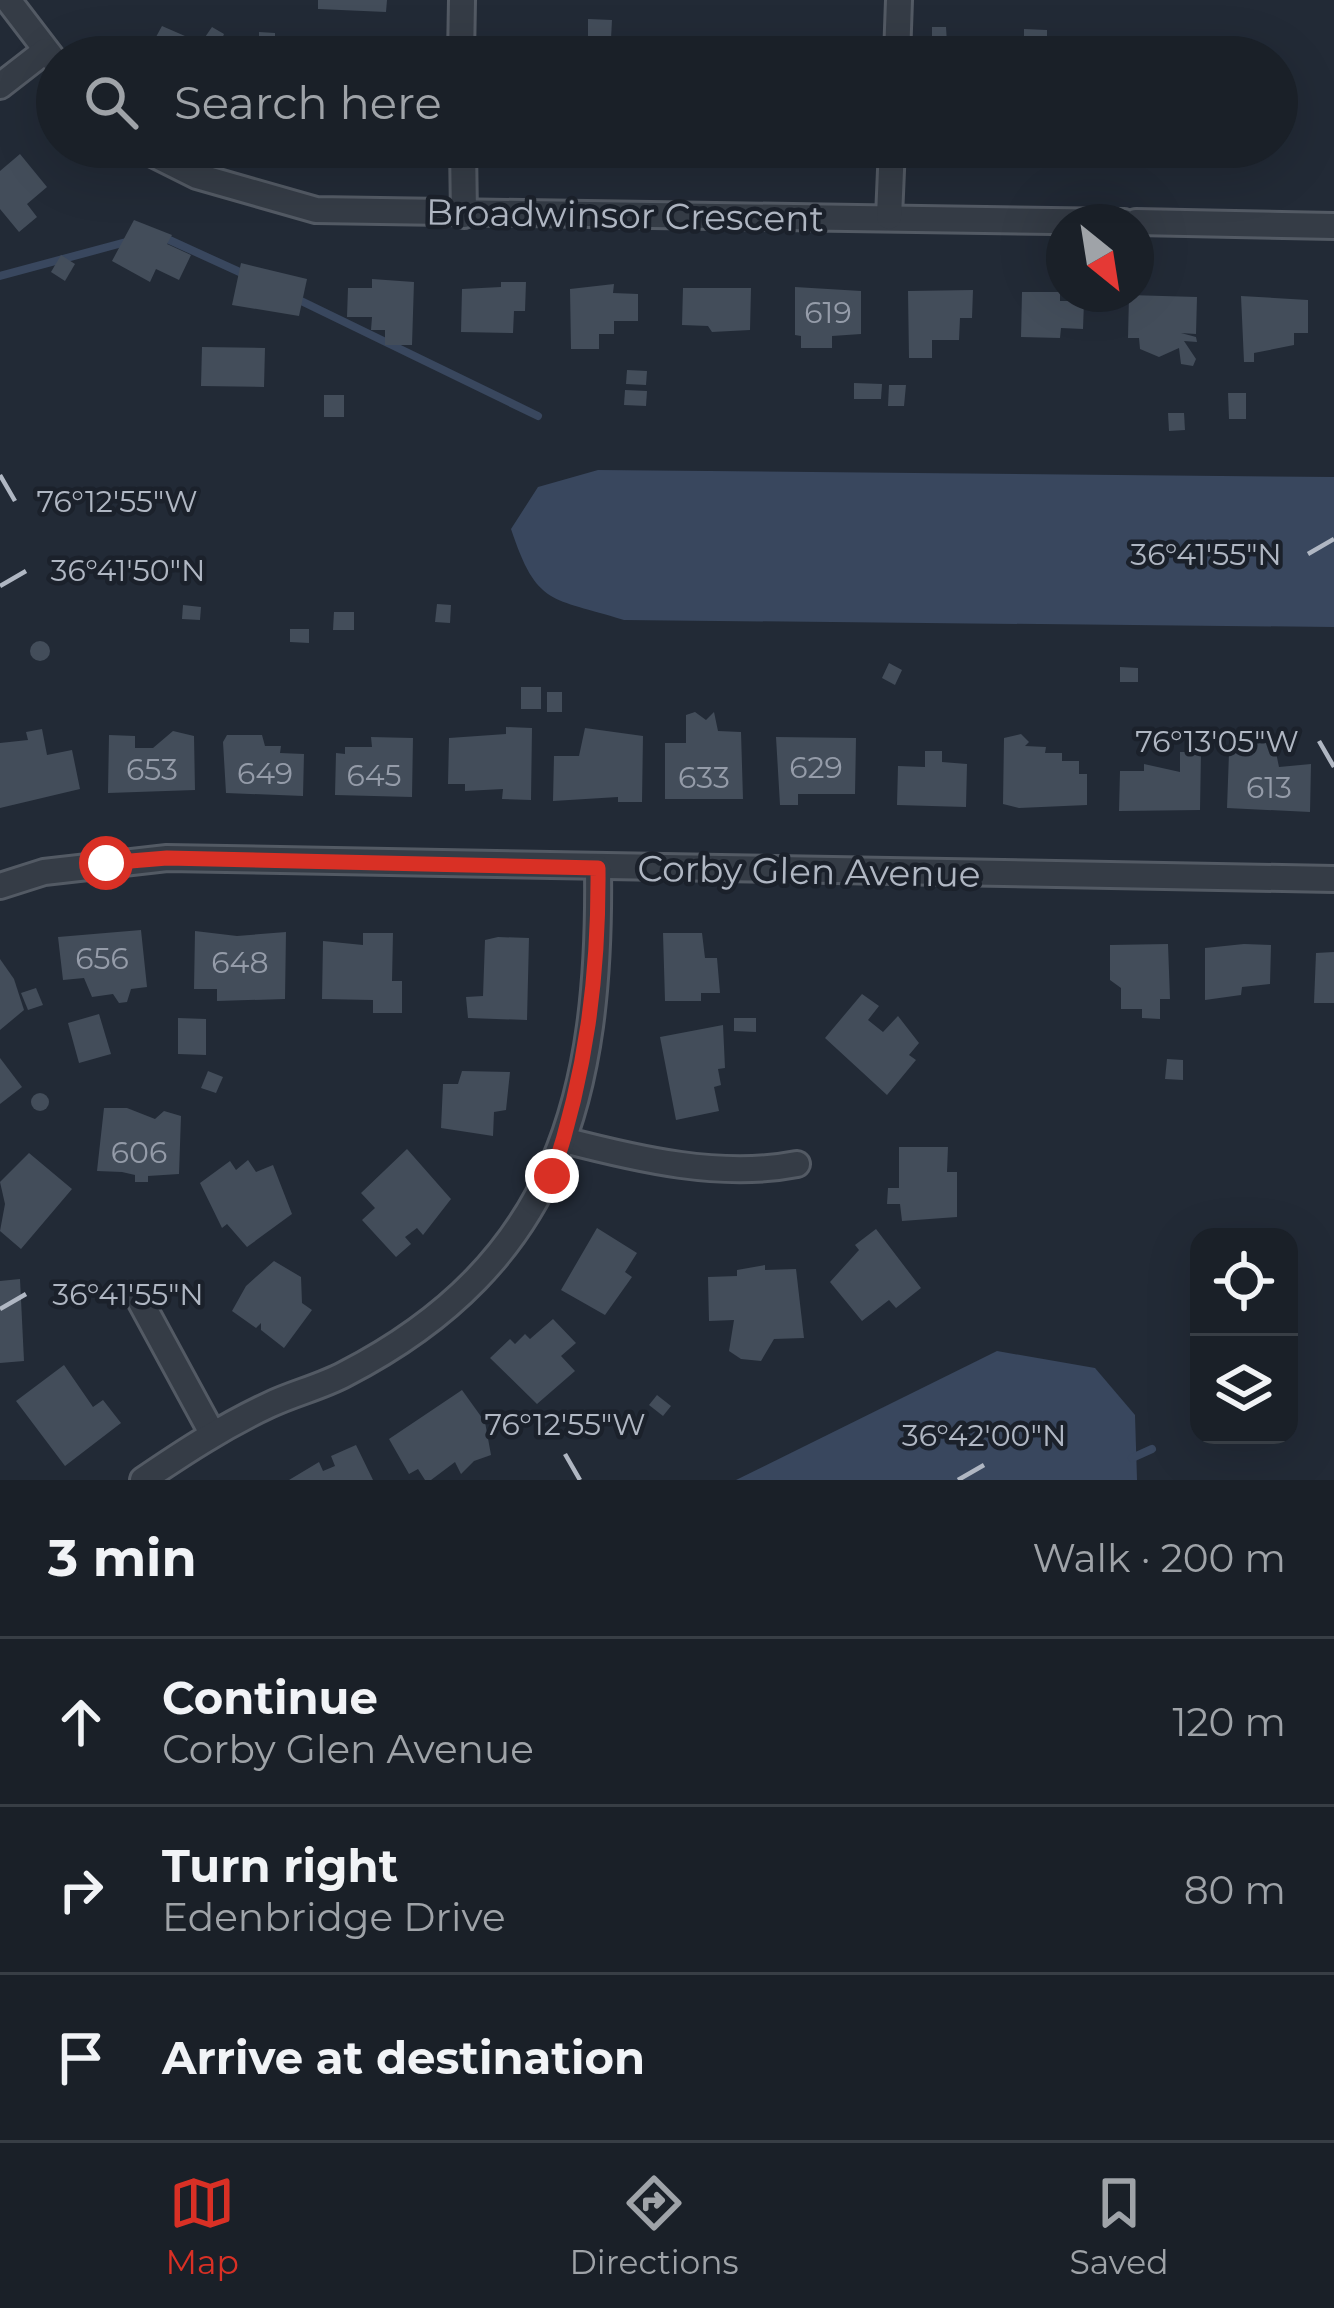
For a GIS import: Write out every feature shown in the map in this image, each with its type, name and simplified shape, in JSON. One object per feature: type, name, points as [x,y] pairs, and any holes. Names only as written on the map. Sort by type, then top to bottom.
[{"type":"street","points":[[8,0],[36,37]]},
{"type":"street","points":[[461,0],[461,36]]},
{"type":"street","points":[[898,36],[899,0]]},
{"type":"street","points":[[0,86],[36,66]]},
{"type":"street","name":"Broadwinsor Crescent","points":[[181,168],[316,210],[1046,220]]},
{"type":"street","points":[[463,168],[464,215]]},
{"type":"street","points":[[889,217],[891,168]]},
{"type":"street","points":[[1154,222],[1334,226]]},
{"type":"street","name":"Corby Glen Avenue","points":[[0,886],[44,872],[167,858],[1334,879]]},
{"type":"street","points":[[143,1480],[212,1433],[342,1376],[406,1340],[463,1292],[512,1237],[552,1176],[587,1052],[596,982],[598,868]]},
{"type":"street","points":[[564,1140],[680,1164],[768,1169],[796,1164]]},
{"type":"street","points":[[137,1295],[212,1433]]},
{"type":"water","points":[[598,470],[1334,477],[1334,627],[624,620],[550,595],[529,573],[511,529],[538,487]]},
{"type":"water","points":[[997,1351],[1095,1368],[1135,1415],[1137,1480],[736,1480]]},
{"type":"building","points":[[318,0],[387,0],[386,12],[318,9]]},
{"type":"building","points":[[588,19],[612,20],[611,36],[588,36]]},
{"type":"building","points":[[162,26],[185,36],[157,36]]},
{"type":"building","points":[[212,27],[223,36],[206,36]]},
{"type":"building","points":[[932,27],[946,27],[947,36],[932,36]]},
{"type":"building","points":[[1024,29],[1047,30],[1047,36],[1024,36]]},
{"type":"building","points":[[20,154],[47,187],[27,204],[37,217],[19,232],[0,209],[0,171]]},
{"type":"building","points":[[134,220],[172,235],[167,244],[191,255],[179,280],[156,269],[150,282],[112,261]]},
{"type":"building","points":[[61,255],[75,264],[65,281],[51,272]]},
{"type":"building","points":[[241,263],[307,279],[299,316],[232,305]]},
{"type":"building","points":[[372,279],[414,282],[412,345],[385,345],[385,330],[371,330],[372,317],[347,317],[348,288],[372,288]]},
{"type":"building","points":[[501,282],[526,282],[525,311],[514,311],[513,333],[461,332],[462,289],[501,287]]},
{"type":"building","points":[[614,284],[613,293],[638,294],[638,321],[614,321],[614,334],[599,334],[599,349],[571,349],[570,289]]},
{"type":"building","points":[[795,287],[861,291],[861,334],[832,336],[832,348],[801,348],[801,336],[795,335]]},
{"type":"building","points":[[683,288],[751,288],[750,330],[712,332],[708,326],[682,325]]},
{"type":"building","points":[[973,290],[972,318],[960,318],[959,340],[932,340],[932,358],[909,358],[908,291]]},
{"type":"building","points":[[1022,292],[1046,292],[1046,312],[1084,312],[1083,329],[1061,328],[1060,338],[1021,337]]},
{"type":"building","points":[[1154,296],[1197,297],[1196,334],[1181,333],[1196,337],[1197,342],[1184,341],[1196,359],[1193,366],[1181,364],[1179,348],[1159,357],[1140,349],[1139,338],[1128,338],[1129,312],[1154,312]]},
{"type":"building","points":[[1241,296],[1308,300],[1308,333],[1294,333],[1294,345],[1254,353],[1254,362],[1244,362]]},
{"type":"building","points":[[202,347],[265,348],[264,387],[201,386]]},
{"type":"building","points":[[627,370],[647,371],[646,385],[626,384]]},
{"type":"building","points":[[854,383],[882,384],[881,399],[854,399]]},
{"type":"building","points":[[889,385],[906,385],[904,406],[888,406]]},
{"type":"building","points":[[625,390],[647,391],[646,406],[624,405]]},
{"type":"building","points":[[1228,393],[1246,393],[1246,419],[1229,419]]},
{"type":"building","points":[[324,395],[344,395],[344,417],[324,417]]},
{"type":"building","points":[[1168,413],[1184,413],[1185,430],[1169,431]]},
{"type":"building","points":[[437,604],[451,605],[450,623],[435,622]]},
{"type":"building","points":[[183,605],[201,607],[200,620],[182,619]]},
{"type":"building","points":[[334,612],[354,612],[354,630],[333,630]]},
{"type":"building","points":[[290,629],[309,629],[309,643],[290,642]]},
{"type":"building","points":[[40,641],[50,651],[40,661],[30,651]]},
{"type":"building","points":[[889,663],[902,670],[895,685],[882,678]]},
{"type":"building","points":[[1120,667],[1138,668],[1138,682],[1120,682]]},
{"type":"building","points":[[521,687],[541,687],[541,709],[521,709]]},
{"type":"building","points":[[547,692],[562,692],[562,712],[547,712]]},
{"type":"building","points":[[695,712],[706,720],[714,712],[718,731],[741,732],[743,799],[665,799],[665,743],[686,743],[686,715]]},
{"type":"building","points":[[506,727],[532,728],[531,800],[502,799],[503,789],[465,791],[465,784],[448,784],[449,738],[506,734]]},
{"type":"building","points":[[585,728],[643,736],[642,802],[618,802],[618,797],[553,801],[554,756],[579,756]]},
{"type":"building","points":[[42,729],[47,755],[72,750],[80,789],[0,808],[0,743],[28,740],[26,732]]},
{"type":"building","points":[[173,731],[194,736],[195,790],[108,793],[109,735],[135,736],[135,748],[153,748]]},
{"type":"building","points":[[1021,734],[1029,742],[1025,746],[1046,747],[1045,753],[1062,753],[1062,761],[1079,761],[1079,774],[1087,774],[1087,805],[1019,808],[1003,804],[1004,738]]},
{"type":"building","points":[[227,735],[262,735],[265,746],[281,746],[280,753],[304,754],[303,796],[226,793],[223,742]]},
{"type":"building","points":[[371,737],[413,738],[412,797],[335,795],[336,753],[345,754],[345,747],[372,747]]},
{"type":"building","points":[[776,737],[856,738],[855,794],[798,794],[798,805],[780,805]]},
{"type":"building","points":[[1255,743],[1274,743],[1279,767],[1311,764],[1310,812],[1227,808],[1229,753],[1255,753]]},
{"type":"building","points":[[925,751],[942,751],[942,762],[967,764],[966,807],[897,805],[898,766],[925,767]]},
{"type":"building","points":[[1180,752],[1201,752],[1200,810],[1119,811],[1120,771],[1144,771],[1144,764],[1180,772]]},
{"type":"building","points":[[141,930],[147,987],[131,989],[127,1002],[119,1003],[113,994],[92,997],[84,978],[63,980],[58,937]]},
{"type":"building","points":[[195,931],[237,936],[286,932],[285,999],[217,1001],[217,989],[194,989]]},
{"type":"building","points":[[363,933],[393,933],[392,981],[402,981],[402,1013],[373,1013],[373,1000],[322,999],[323,941],[363,945]]},
{"type":"building","points":[[663,933],[702,933],[705,958],[717,958],[720,993],[701,993],[701,1001],[665,1001]]},
{"type":"building","points":[[529,938],[527,1020],[468,1018],[466,997],[483,996],[485,940]]},
{"type":"building","points":[[1168,944],[1170,999],[1160,999],[1160,1019],[1142,1018],[1142,1009],[1121,1009],[1121,988],[1110,980],[1110,945]]},
{"type":"building","points":[[1271,945],[1270,984],[1242,987],[1241,995],[1205,1000],[1205,948]]},
{"type":"building","points":[[1334,952],[1334,1003],[1314,1003],[1316,953]]},
{"type":"building","points":[[0,959],[14,979],[24,1010],[0,1030]]},
{"type":"building","points":[[36,988],[43,1005],[28,1010],[21,993]]},
{"type":"building","points":[[862,994],[879,1006],[868,1020],[883,1032],[898,1016],[919,1043],[909,1055],[916,1060],[887,1095],[825,1038]]},
{"type":"building","points":[[99,1014],[111,1054],[79,1063],[68,1023]]},
{"type":"building","points":[[178,1018],[206,1019],[206,1055],[178,1054]]},
{"type":"building","points":[[734,1018],[756,1018],[756,1032],[734,1031]]},
{"type":"building","points":[[723,1025],[725,1068],[718,1069],[721,1085],[714,1087],[719,1111],[676,1120],[660,1037]]},
{"type":"building","points":[[0,1058],[22,1087],[0,1104]]},
{"type":"building","points":[[1167,1059],[1183,1060],[1183,1080],[1165,1079]]},
{"type":"building","points":[[208,1071],[223,1077],[216,1093],[201,1088]]},
{"type":"building","points":[[462,1071],[510,1072],[506,1110],[494,1112],[493,1136],[441,1128],[443,1084],[458,1084]]},
{"type":"building","points":[[40,1093],[49,1102],[40,1111],[31,1102]]},
{"type":"building","points":[[104,1108],[127,1108],[155,1119],[164,1111],[181,1116],[179,1174],[135,1182],[135,1175],[97,1171]]},
{"type":"building","points":[[899,1147],[948,1147],[947,1172],[957,1172],[957,1217],[902,1221],[900,1204],[887,1204],[888,1188],[899,1188]]},
{"type":"building","points":[[407,1149],[451,1199],[423,1235],[417,1228],[405,1237],[411,1244],[396,1257],[362,1220],[375,1208],[361,1193]]},
{"type":"building","points":[[29,1153],[72,1189],[21,1249],[0,1231],[5,1204],[0,1182]]},
{"type":"building","points":[[248,1160],[256,1172],[273,1165],[292,1214],[247,1247],[227,1224],[222,1228],[200,1183],[230,1161],[236,1170]]},
{"type":"building","points":[[597,1228],[637,1253],[625,1272],[632,1277],[605,1315],[561,1290]]},
{"type":"building","points":[[876,1229],[921,1288],[896,1308],[889,1300],[862,1321],[830,1282],[859,1250],[855,1245]]},
{"type":"building","points":[[274,1261],[301,1277],[302,1303],[312,1310],[284,1348],[261,1330],[261,1323],[256,1328],[232,1311],[246,1286]]},
{"type":"building","points":[[765,1265],[765,1270],[796,1269],[804,1338],[774,1339],[761,1361],[741,1359],[729,1351],[734,1320],[709,1321],[708,1277],[737,1276],[737,1270]]},
{"type":"building","points":[[20,1279],[24,1361],[0,1363],[0,1281]]},
{"type":"building","points":[[553,1319],[576,1343],[561,1356],[575,1371],[537,1404],[490,1358],[510,1339],[515,1344],[525,1334],[530,1339]]},
{"type":"building","points":[[64,1365],[93,1407],[103,1400],[121,1423],[65,1466],[16,1401]]},
{"type":"building","points":[[462,1390],[485,1422],[491,1455],[474,1461],[461,1474],[455,1462],[431,1480],[425,1480],[418,1469],[409,1474],[389,1439]]},
{"type":"building","points":[[657,1395],[671,1406],[663,1416],[649,1405]]},
{"type":"building","points":[[356,1445],[373,1480],[289,1480],[319,1462],[323,1471],[335,1466],[331,1456]]},
{"type":"waterway","points":[[165,238],[244,274]]},
{"type":"waterway","points":[[0,276],[126,242]]},
{"type":"waterway","points":[[295,298],[538,416]]},
{"type":"waterway","points":[[1132,1458],[1152,1449]]},
{"type":"route","points":[[106,863],[167,858],[598,868],[599,959],[587,1052],[552,1176]]}]
